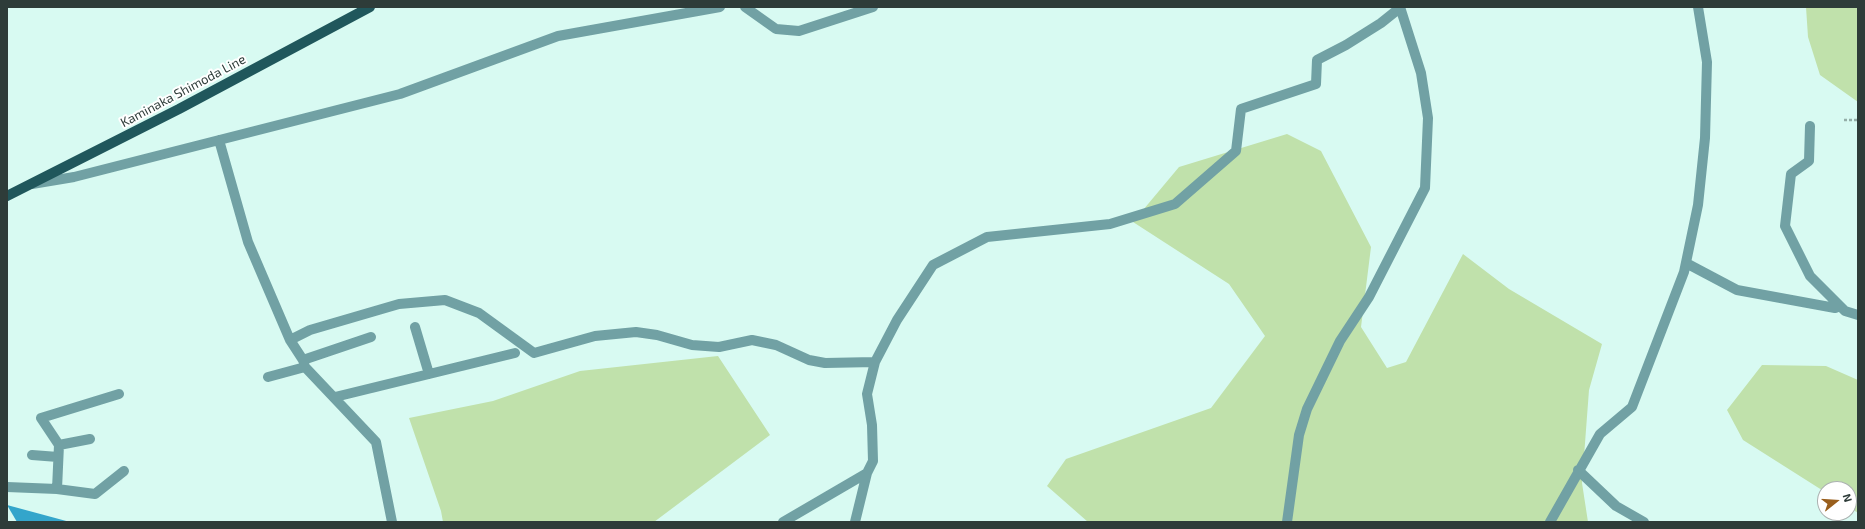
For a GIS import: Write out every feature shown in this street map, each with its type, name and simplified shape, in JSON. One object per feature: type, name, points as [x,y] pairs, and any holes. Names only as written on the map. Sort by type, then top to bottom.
[{"type":"main road","name":"Kaminaka Shimoda Line","points":[[7,196],[178,109],[370,7]]},
{"type":"street","points":[[28,185],[74,177],[400,94],[558,36],[720,7]]},
{"type":"street","points":[[745,7],[776,29],[798,31],[874,7]]},
{"type":"street","points":[[855,522],[867,473],[873,460],[872,425],[867,394],[875,362],[897,320],[933,264],[987,237],[1110,224],[1175,204],[1236,151],[1241,109],[1316,84],[1317,60],[1346,45],[1381,23],[1401,7],[1421,72],[1428,118],[1425,188],[1369,297],[1340,341],[1307,409],[1299,435],[1287,522]]},
{"type":"street","points":[[1550,522],[1578,470],[1600,434],[1632,407],[1684,272],[1698,205],[1705,138],[1707,62],[1698,7]]},
{"type":"street","points":[[1810,126],[1809,161],[1791,174],[1785,226],[1810,276],[1845,311],[1858,315]]},
{"type":"street","points":[[219,140],[248,242],[290,340],[304,364],[376,442],[392,522]]},
{"type":"street","points":[[1686,263],[1737,290],[1835,308],[1840,306]]},
{"type":"street","points":[[290,340],[310,330],[334,322],[399,304],[445,300],[478,313],[534,353],[595,336],[636,332],[658,335],[692,345],[719,347],[752,340],[776,345],[809,360],[825,363],[875,362]]},
{"type":"street","points":[[415,327],[429,374]]},
{"type":"street","points":[[268,377],[371,337]]},
{"type":"street","points":[[335,397],[515,353]]},
{"type":"street","points":[[57,489],[59,445],[41,418],[119,394]]},
{"type":"street","points":[[59,445],[90,439]]},
{"type":"street","points":[[32,455],[58,457]]},
{"type":"street","points":[[1578,470],[1616,506],[1644,522]]},
{"type":"street","points":[[7,487],[57,489],[96,494],[124,471]]},
{"type":"street","points":[[783,522],[867,473]]},
{"type":"path","points":[[1844,120],[1858,120]]},
{"type":"green space","points":[[1806,7],[1858,7],[1858,102],[1820,75],[1808,37]]},
{"type":"green space","points":[[1287,134],[1321,151],[1371,247],[1361,327],[1387,368],[1406,362],[1463,254],[1509,289],[1602,344],[1589,390],[1582,483],[1588,522],[1088,522],[1047,486],[1066,459],[1211,408],[1265,336],[1229,284],[1133,222],[1179,167]]},
{"type":"green space","points":[[718,356],[770,435],[654,522],[443,522],[441,511],[409,418],[493,401],[580,371]]},
{"type":"green space","points":[[1762,365],[1826,366],[1858,380],[1858,513],[1857,481],[1817,481],[1817,487],[1743,440],[1727,410]]},
{"type":"water","points":[[7,505],[70,522],[17,522]]}]
